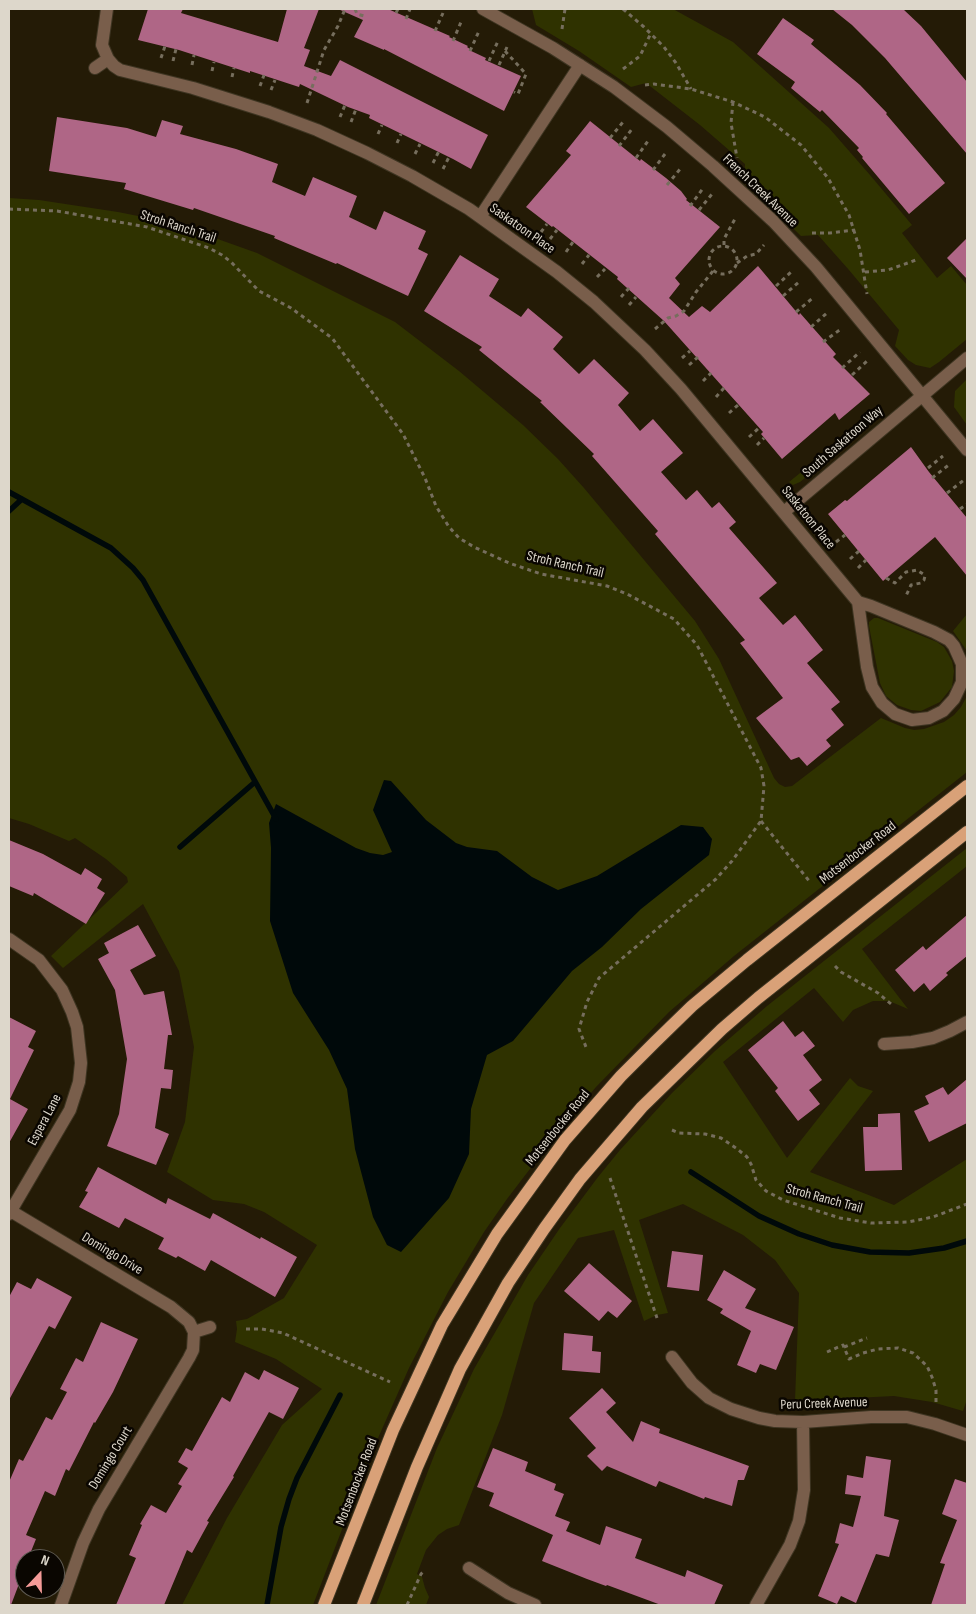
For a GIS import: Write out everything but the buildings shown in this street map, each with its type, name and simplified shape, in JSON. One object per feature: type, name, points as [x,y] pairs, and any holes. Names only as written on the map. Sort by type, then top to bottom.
[{"type":"main road","name":"Motsenbocker Road","points":[[324,1605],[391,1435],[440,1331],[467,1282],[497,1234],[565,1140],[651,1045],[723,979],[967,786]]},
{"type":"main road","points":[[363,1605],[420,1458],[460,1369],[494,1306],[522,1261],[592,1165],[648,1100],[738,1014],[967,832]]},
{"type":"street","points":[[95,68],[108,59],[102,45],[108,9]]},
{"type":"street","name":"French Creek Avenue","points":[[483,9],[516,26],[614,87],[667,127],[713,166],[773,221],[831,284],[967,450]]},
{"type":"street","name":"Saskatoon Place","points":[[108,59],[120,70],[215,95],[317,130],[390,164],[453,199],[557,272],[594,302],[629,335],[681,389],[858,602]]},
{"type":"street","points":[[480,217],[580,65]]},
{"type":"street","name":"South Saskatoon Way","points":[[784,512],[967,358]]},
{"type":"street","points":[[858,602],[934,632],[949,640],[954,646],[962,664],[962,682],[954,699],[943,711],[929,718],[912,720],[895,714],[876,696],[860,627],[858,602]]},
{"type":"street","name":"Espera Lane","points":[[9,939],[39,960],[62,990],[77,1027],[81,1052],[79,1082],[70,1110],[9,1212]]},
{"type":"street","points":[[884,1044],[933,1038],[950,1032],[967,1022]]},
{"type":"street","name":"Domingo Drive","points":[[9,1212],[171,1307],[189,1322],[194,1332]]},
{"type":"street","points":[[194,1332],[210,1327]]},
{"type":"street","name":"Domingo Court","points":[[61,1605],[83,1543],[99,1509],[189,1358],[194,1344],[194,1332]]},
{"type":"street","name":"Peru Creek Avenue","points":[[672,1357],[698,1390],[714,1402],[759,1418],[775,1421],[804,1422],[871,1417],[907,1418],[936,1424],[967,1435]]},
{"type":"street","points":[[756,1605],[790,1545],[799,1521],[804,1490],[804,1422]]},
{"type":"street","points":[[469,1568],[508,1593],[535,1605]]},
{"type":"path","points":[[307,103],[324,50],[338,26],[344,9]]},
{"type":"path","points":[[355,9],[357,14],[364,16]]},
{"type":"path","points":[[406,19],[410,9]]},
{"type":"path","points":[[562,29],[565,9]]},
{"type":"path","points":[[623,9],[651,33],[676,64],[691,89]]},
{"type":"path","points":[[435,31],[443,13]]},
{"type":"path","points":[[452,41],[461,22]]},
{"type":"path","points":[[470,51],[479,31]]},
{"type":"path","points":[[623,69],[640,56],[651,33]]},
{"type":"path","points":[[489,61],[498,41]]},
{"type":"path","points":[[162,58],[165,46]]},
{"type":"path","points":[[499,65],[507,47]]},
{"type":"path","points":[[173,61],[176,49]]},
{"type":"path","points":[[505,52],[526,74],[518,94],[514,92]]},
{"type":"path","points":[[192,66],[194,55]]},
{"type":"path","points":[[212,71],[214,62]]},
{"type":"path","points":[[232,77],[234,68]]},
{"type":"path","points":[[260,86],[264,75]]},
{"type":"path","points":[[271,90],[275,80]]},
{"type":"path","points":[[645,85],[654,84],[691,89],[733,102],[765,117],[801,145],[828,178],[855,230],[865,272],[867,294]]},
{"type":"path","points":[[733,102],[732,123],[736,158]]},
{"type":"path","points":[[340,117],[345,105]]},
{"type":"path","points":[[351,122],[356,109]]},
{"type":"path","points":[[610,138],[623,122]]},
{"type":"path","points":[[378,134],[382,125]]},
{"type":"path","points":[[619,146],[632,129]]},
{"type":"path","points":[[396,143],[401,134]]},
{"type":"path","points":[[636,158],[648,141]]},
{"type":"path","points":[[415,154],[420,144]]},
{"type":"path","points":[[433,163],[438,151]]},
{"type":"path","points":[[653,170],[665,154]]},
{"type":"path","points":[[443,169],[448,156]]},
{"type":"path","points":[[667,185],[681,168]]},
{"type":"path","points":[[690,206],[704,187]]},
{"type":"path","points":[[699,210],[712,194]]},
{"type":"path","name":"Stroh Ranch Trail","points":[[9,209],[57,211],[133,224],[209,248],[231,262],[258,291],[280,302],[328,334],[403,434],[425,478],[436,506],[449,527],[459,538],[484,552],[549,576],[607,586],[627,594],[669,615],[686,630],[702,653],[761,768],[764,786],[761,821]]},
{"type":"path","points":[[724,245],[724,239],[736,217]]},
{"type":"path","points":[[541,232],[548,224]]},
{"type":"path","points":[[550,239],[557,230]]},
{"type":"path","points":[[812,233],[855,230]]},
{"type":"path","points":[[566,252],[573,242]]},
{"type":"path","points":[[737,263],[733,250],[724,245],[715,248],[709,254],[708,264],[713,271],[727,274],[732,272],[737,263],[747,256],[759,252],[764,245]]},
{"type":"path","points":[[582,264],[589,255]]},
{"type":"path","points":[[865,272],[888,270],[916,260]]},
{"type":"path","points":[[597,277],[605,269]]},
{"type":"path","points":[[655,330],[668,318],[681,314],[684,311],[713,271]]},
{"type":"path","points":[[776,286],[791,272]]},
{"type":"path","points":[[783,296],[800,281]]},
{"type":"path","points":[[620,297],[630,287]]},
{"type":"path","points":[[629,305],[636,297]]},
{"type":"path","points":[[796,312],[814,297]]},
{"type":"path","points":[[811,327],[828,312]]},
{"type":"path","points":[[823,342],[841,328]]},
{"type":"path","points":[[682,358],[690,350]]},
{"type":"path","points":[[842,368],[860,352]]},
{"type":"path","points":[[689,365],[698,358]]},
{"type":"path","points":[[852,375],[867,361]]},
{"type":"path","points":[[703,381],[711,373]]},
{"type":"path","points":[[716,397],[724,388]]},
{"type":"path","points":[[729,413],[738,405]]},
{"type":"path","points":[[750,437],[759,428]]},
{"type":"path","points":[[757,445],[764,438]]},
{"type":"path","points":[[928,468],[943,456]]},
{"type":"path","points":[[932,478],[950,464]]},
{"type":"path","points":[[947,493],[964,480]]},
{"type":"path","points":[[960,509],[967,504]]},
{"type":"path","points":[[836,542],[845,535]]},
{"type":"path","points":[[850,559],[859,552]]},
{"type":"path","points":[[858,568],[866,560]]},
{"type":"path","points":[[886,578],[895,583],[906,572],[917,570],[925,576],[921,583],[911,585],[904,598]]},
{"type":"path","points":[[586,1047],[579,1029],[587,1002],[599,978],[716,879],[732,861],[761,821],[810,882]]},
{"type":"path","points":[[835,966],[840,972],[878,993],[890,1004]]},
{"type":"path","name":"Stroh Ranch Trail","points":[[672,1130],[679,1133],[712,1135],[723,1139],[747,1157],[756,1180],[766,1191],[783,1200],[840,1218],[871,1223],[908,1222],[933,1217],[967,1204]]},
{"type":"path","points":[[610,1178],[656,1318]]},
{"type":"path","points":[[246,1329],[262,1329],[283,1333],[390,1382]]},
{"type":"path","points":[[827,1352],[867,1338]]},
{"type":"path","points":[[844,1347],[849,1359],[878,1349],[898,1348],[913,1353],[927,1366],[932,1376],[936,1390],[936,1405]]},
{"type":"path","points":[[407,1605],[424,1570]]},
{"type":"green space","points":[[532,9],[673,9],[733,42],[829,128],[870,175],[912,225],[902,233],[937,278],[951,266],[967,285],[967,339],[930,368],[916,365],[908,360],[895,346],[899,330],[818,235],[801,236],[744,180],[745,164],[700,125],[646,83],[631,87],[579,51],[536,25]]},
{"type":"green space","points":[[9,198],[39,200],[118,212],[163,221],[198,232],[257,253],[395,322],[459,371],[523,425],[558,459],[695,621],[719,659],[774,778],[779,784],[785,787],[792,786],[881,718],[905,728],[914,730],[924,729],[944,722],[954,715],[967,696],[967,772],[734,956],[669,1012],[596,1087],[562,1127],[507,1199],[484,1232],[448,1292],[409,1368],[371,1454],[313,1605],[182,1605],[227,1518],[282,1425],[322,1389],[276,1359],[235,1342],[236,1321],[247,1319],[284,1298],[317,1245],[264,1212],[244,1204],[213,1200],[167,1172],[185,1122],[194,1047],[179,971],[143,904],[63,968],[51,956],[128,882],[127,877],[106,859],[75,838],[69,841],[29,824],[9,818]]},
{"type":"green space","points":[[967,379],[967,425],[954,407],[955,391]]},
{"type":"green space","points":[[831,448],[831,457],[800,482],[793,485],[789,482]]},
{"type":"green space","points":[[967,614],[967,651],[953,631]]},
{"type":"green space","points":[[874,618],[937,642],[944,647],[952,661],[954,671],[952,687],[940,702],[921,711],[911,710],[897,705],[886,696],[880,683],[869,626],[869,622]]},
{"type":"green space","points":[[967,848],[967,866],[862,949],[908,1009],[889,1001],[873,1001],[853,1010],[843,1022],[814,988],[723,1062],[787,1158],[850,1078],[858,1086],[873,1091],[810,1172],[894,1205],[967,1159],[967,1399],[963,1411],[932,1402],[894,1396],[795,1401],[799,1293],[775,1260],[743,1235],[683,1204],[639,1220],[668,1313],[657,1315],[644,1321],[614,1230],[578,1238],[534,1303],[502,1415],[459,1525],[447,1529],[438,1535],[426,1550],[417,1574],[422,1577],[429,1597],[426,1605],[376,1605],[437,1448],[474,1369],[528,1275],[598,1177],[672,1093],[715,1051],[767,1006]]},
{"type":"shaded area","points":[[384,780],[391,781],[426,820],[456,843],[467,847],[497,851],[532,877],[558,890],[597,876],[681,825],[703,827],[712,839],[709,855],[641,909],[602,947],[572,971],[513,1041],[487,1055],[471,1109],[469,1154],[449,1198],[401,1252],[387,1245],[373,1217],[355,1149],[347,1089],[329,1050],[293,993],[270,921],[271,848],[269,823],[276,804],[356,848],[383,855],[392,852],[373,810]]},
{"type":"waterway","points":[[9,492],[111,548],[143,580],[276,819]]},
{"type":"waterway","points":[[9,511],[22,499]]},
{"type":"waterway","points":[[180,847],[255,782]]},
{"type":"waterway","points":[[691,1172],[759,1216],[799,1234],[832,1245],[870,1252],[909,1253],[944,1248],[967,1241]]},
{"type":"waterway","points":[[267,1605],[281,1527],[289,1499],[297,1478],[340,1395]]}]
